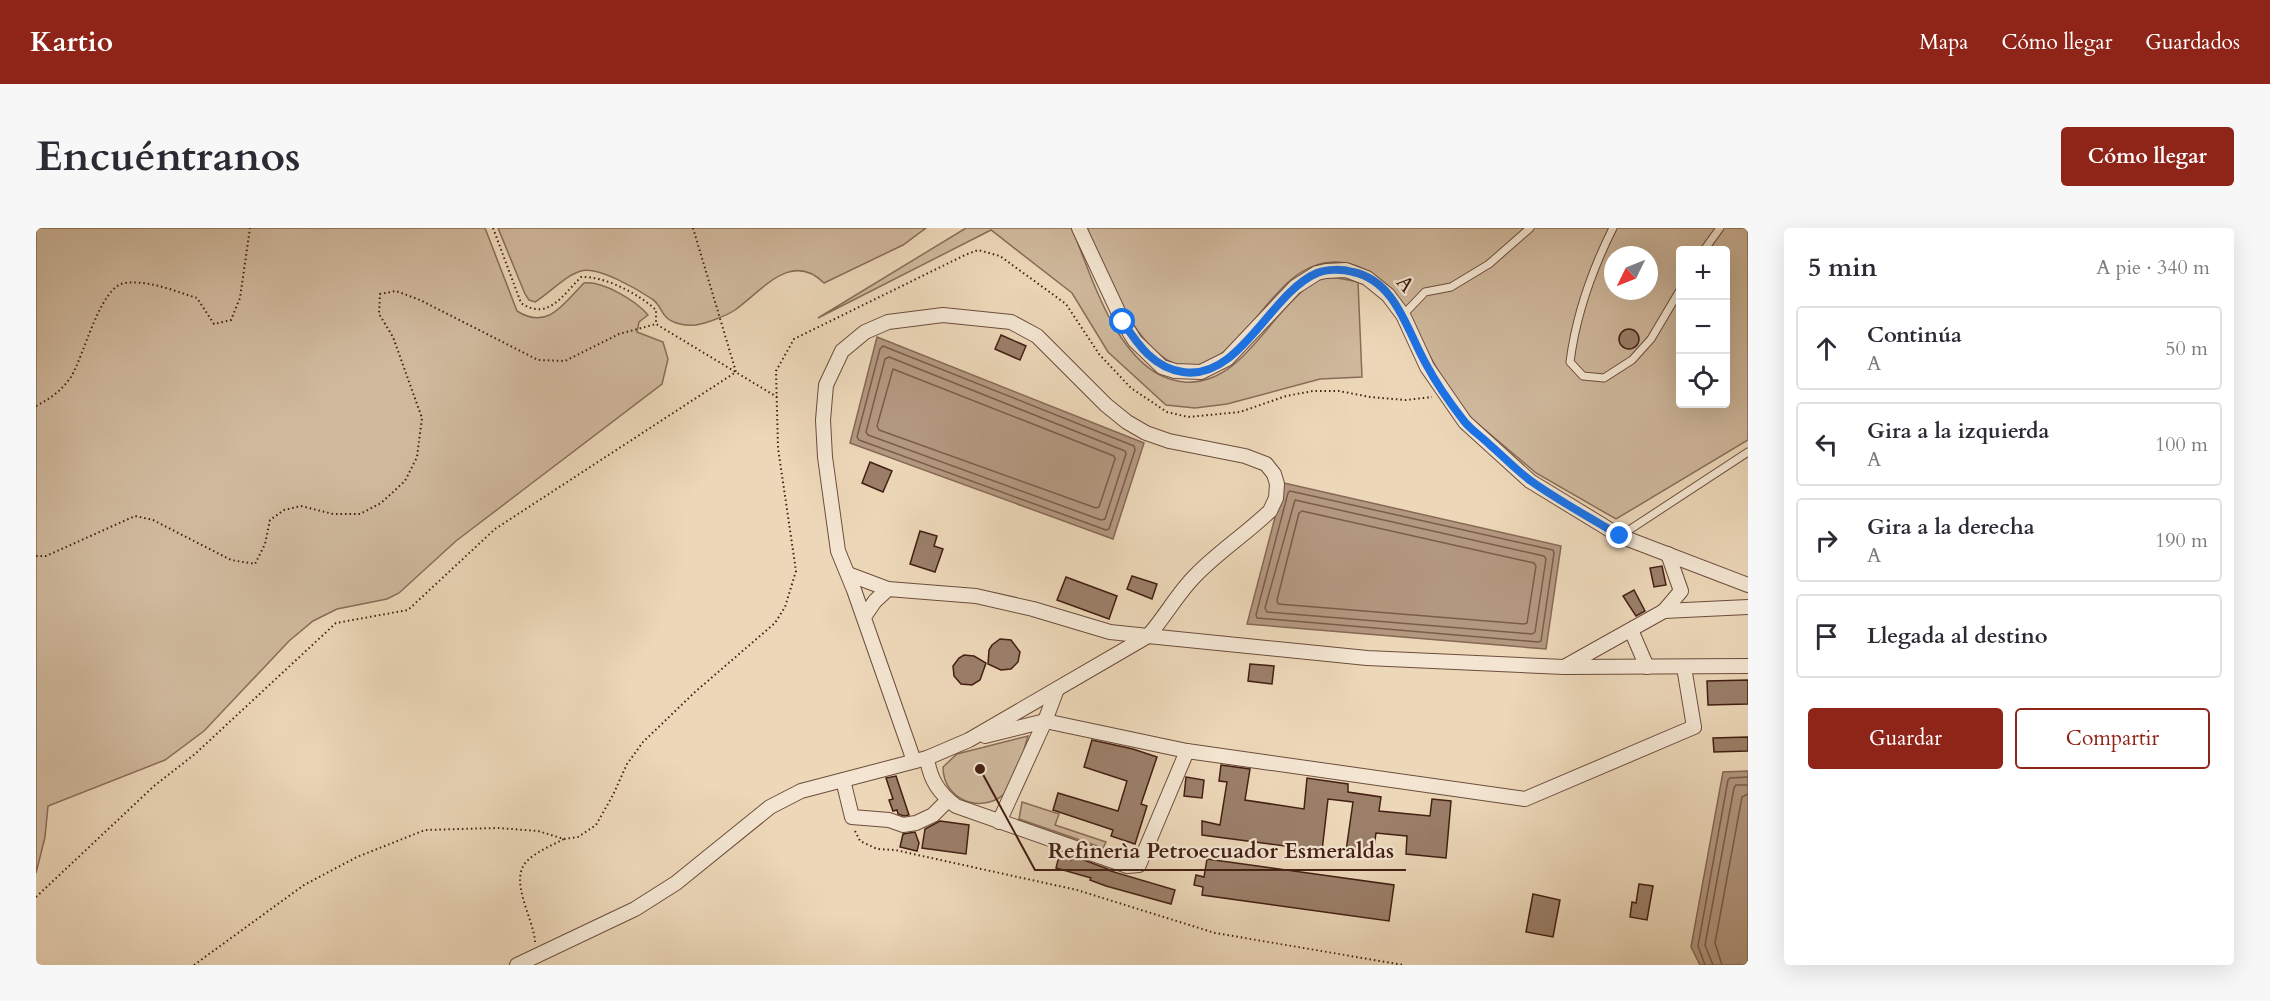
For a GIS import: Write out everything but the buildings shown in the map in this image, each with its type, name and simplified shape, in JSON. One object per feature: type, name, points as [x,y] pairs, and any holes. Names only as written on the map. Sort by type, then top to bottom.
[{"type":"street","name":"A","points":[[1079,228],[1123,322],[1135,341],[1157,363],[1175,371],[1201,372],[1227,358],[1296,287],[1317,273],[1346,270],[1367,278],[1388,295],[1403,315],[1423,360],[1465,422],[1530,481],[1620,536],[1748,585]]},
{"type":"street","points":[[517,965],[635,909],[676,883],[770,807],[801,791],[920,760],[969,740],[1148,636],[1160,623],[1179,593],[1196,574],[1270,511],[1276,498],[1277,484],[1274,474],[1266,464],[1245,456],[1169,441],[1146,433],[1127,422],[1106,405],[1037,336],[1011,322],[943,315],[888,322],[865,332],[842,351],[826,385],[823,420],[825,457],[838,551],[920,760],[932,780],[948,800],[956,806],[1127,866],[1139,865],[1187,751]]},
{"type":"street","points":[[1564,667],[1664,611],[1682,591],[1668,554]]},
{"type":"street","points":[[848,574],[888,589],[976,596],[1033,609],[1110,632],[1148,636],[1367,658],[1564,667],[1748,666]]},
{"type":"street","points":[[864,617],[875,601],[888,589]]},
{"type":"street","points":[[1664,611],[1748,607]]},
{"type":"street","points":[[1632,630],[1647,667]]},
{"type":"street","points":[[969,740],[1045,721],[1187,751],[1525,799],[1694,727],[1684,667]]},
{"type":"street","points":[[999,822],[1057,689]]},
{"type":"street","points":[[843,780],[852,817],[889,820],[903,825],[916,823],[938,811],[948,800]]},
{"type":"lane","points":[[1403,315],[1425,292],[1451,287],[1489,264],[1530,228]]},
{"type":"lane","points":[[1613,228],[1599,256],[1574,334],[1570,362],[1583,376],[1604,378],[1632,360],[1651,339],[1676,297]]},
{"type":"lane","points":[[1707,246],[1720,228]]},
{"type":"lane","points":[[1620,536],[1748,452]]},
{"type":"path","points":[[36,406],[50,399],[71,376],[107,296],[122,283],[145,282],[197,298],[214,324],[231,320],[240,298],[250,228]]},
{"type":"path","points":[[493,228],[521,303],[528,308],[539,310],[548,308],[581,278],[591,277],[602,279],[647,301],[656,310],[657,324]]},
{"type":"path","points":[[693,228],[736,372]]},
{"type":"path","points":[[536,955],[535,934],[521,889],[520,874],[527,861],[564,839],[578,837],[596,825],[627,764],[643,742],[695,692],[775,624],[786,607],[796,571],[778,448],[776,371],[794,339],[978,250],[1000,256],[1066,304],[1099,354],[1131,388],[1167,412],[1188,417],[1240,412],[1286,396],[1313,391],[1339,391],[1370,397],[1406,400],[1446,396]]},
{"type":"path","points":[[36,556],[46,555],[135,516],[153,520],[231,560],[255,564],[265,544],[270,520],[284,510],[301,506],[333,514],[360,514],[381,503],[405,481],[417,457],[422,418],[393,337],[379,314],[380,294],[396,291],[420,300],[538,360],[565,361],[619,334],[657,324],[777,397]]},
{"type":"path","points":[[36,897],[154,786],[195,754],[336,623],[408,610],[495,529],[736,372]]},
{"type":"path","points":[[852,817],[860,841],[877,849],[895,849],[1077,890],[1215,933],[1404,965]]},
{"type":"path","points":[[194,965],[304,885],[357,857],[425,830],[498,828],[538,831],[564,839]]},
{"type":"shaded area","points":[[36,228],[485,228],[517,311],[538,318],[547,316],[562,306],[584,283],[600,285],[627,298],[648,315],[639,322],[637,332],[663,342],[668,359],[662,384],[456,541],[399,593],[387,599],[337,609],[313,621],[289,641],[204,731],[165,760],[48,806],[45,837],[36,873]]},
{"type":"shaded area","points":[[498,228],[926,228],[903,245],[824,283],[812,274],[800,271],[788,272],[766,284],[745,302],[722,317],[692,325],[672,321],[664,315],[655,301],[617,279],[588,270],[575,273],[535,302],[529,300]]},
{"type":"shaded area","points":[[966,228],[1072,228],[1103,304],[1121,338],[1135,356],[1152,370],[1162,376],[1184,382],[1202,381],[1232,366],[1246,354],[1281,312],[1314,282],[1332,278],[1358,282],[1362,377],[1320,379],[1227,404],[1195,408],[1166,405],[1108,352],[1072,293],[991,230],[818,318]]},
{"type":"shaded area","points":[[1087,228],[1748,228],[1748,440],[1616,519],[1536,473],[1471,418],[1452,395],[1393,291],[1366,270],[1351,264],[1334,262],[1313,266],[1295,277],[1279,291],[1235,342],[1218,356],[1200,365],[1180,366],[1161,356],[1144,339],[1128,317],[1103,268]]},
{"type":"shaded area","points":[[1028,736],[1014,781],[1003,795],[993,801],[970,802],[960,798],[951,790],[945,780],[943,767],[957,754]]},
{"type":"shaded area","points":[[1022,802],[1059,814],[1055,825],[1106,842],[1103,848],[1019,819]]},
{"type":"water","points":[[877,337],[1144,443],[1113,539],[850,443]]},
{"type":"water","points":[[1284,483],[1561,546],[1546,649],[1247,624]]},
{"type":"water","points":[[1748,771],[1748,965],[1700,965],[1691,947],[1723,772]]},
{"type":"place","name":"Refinerìa Petroecuador Esmeraldas","points":[[980,769]]},
{"type":"route","points":[[1123,322],[1135,341],[1151,359],[1162,367],[1191,374],[1201,372],[1227,358],[1246,341],[1282,300],[1307,279],[1326,271],[1357,272],[1376,283],[1403,315],[1427,367],[1465,422],[1530,481],[1620,536]]}]
